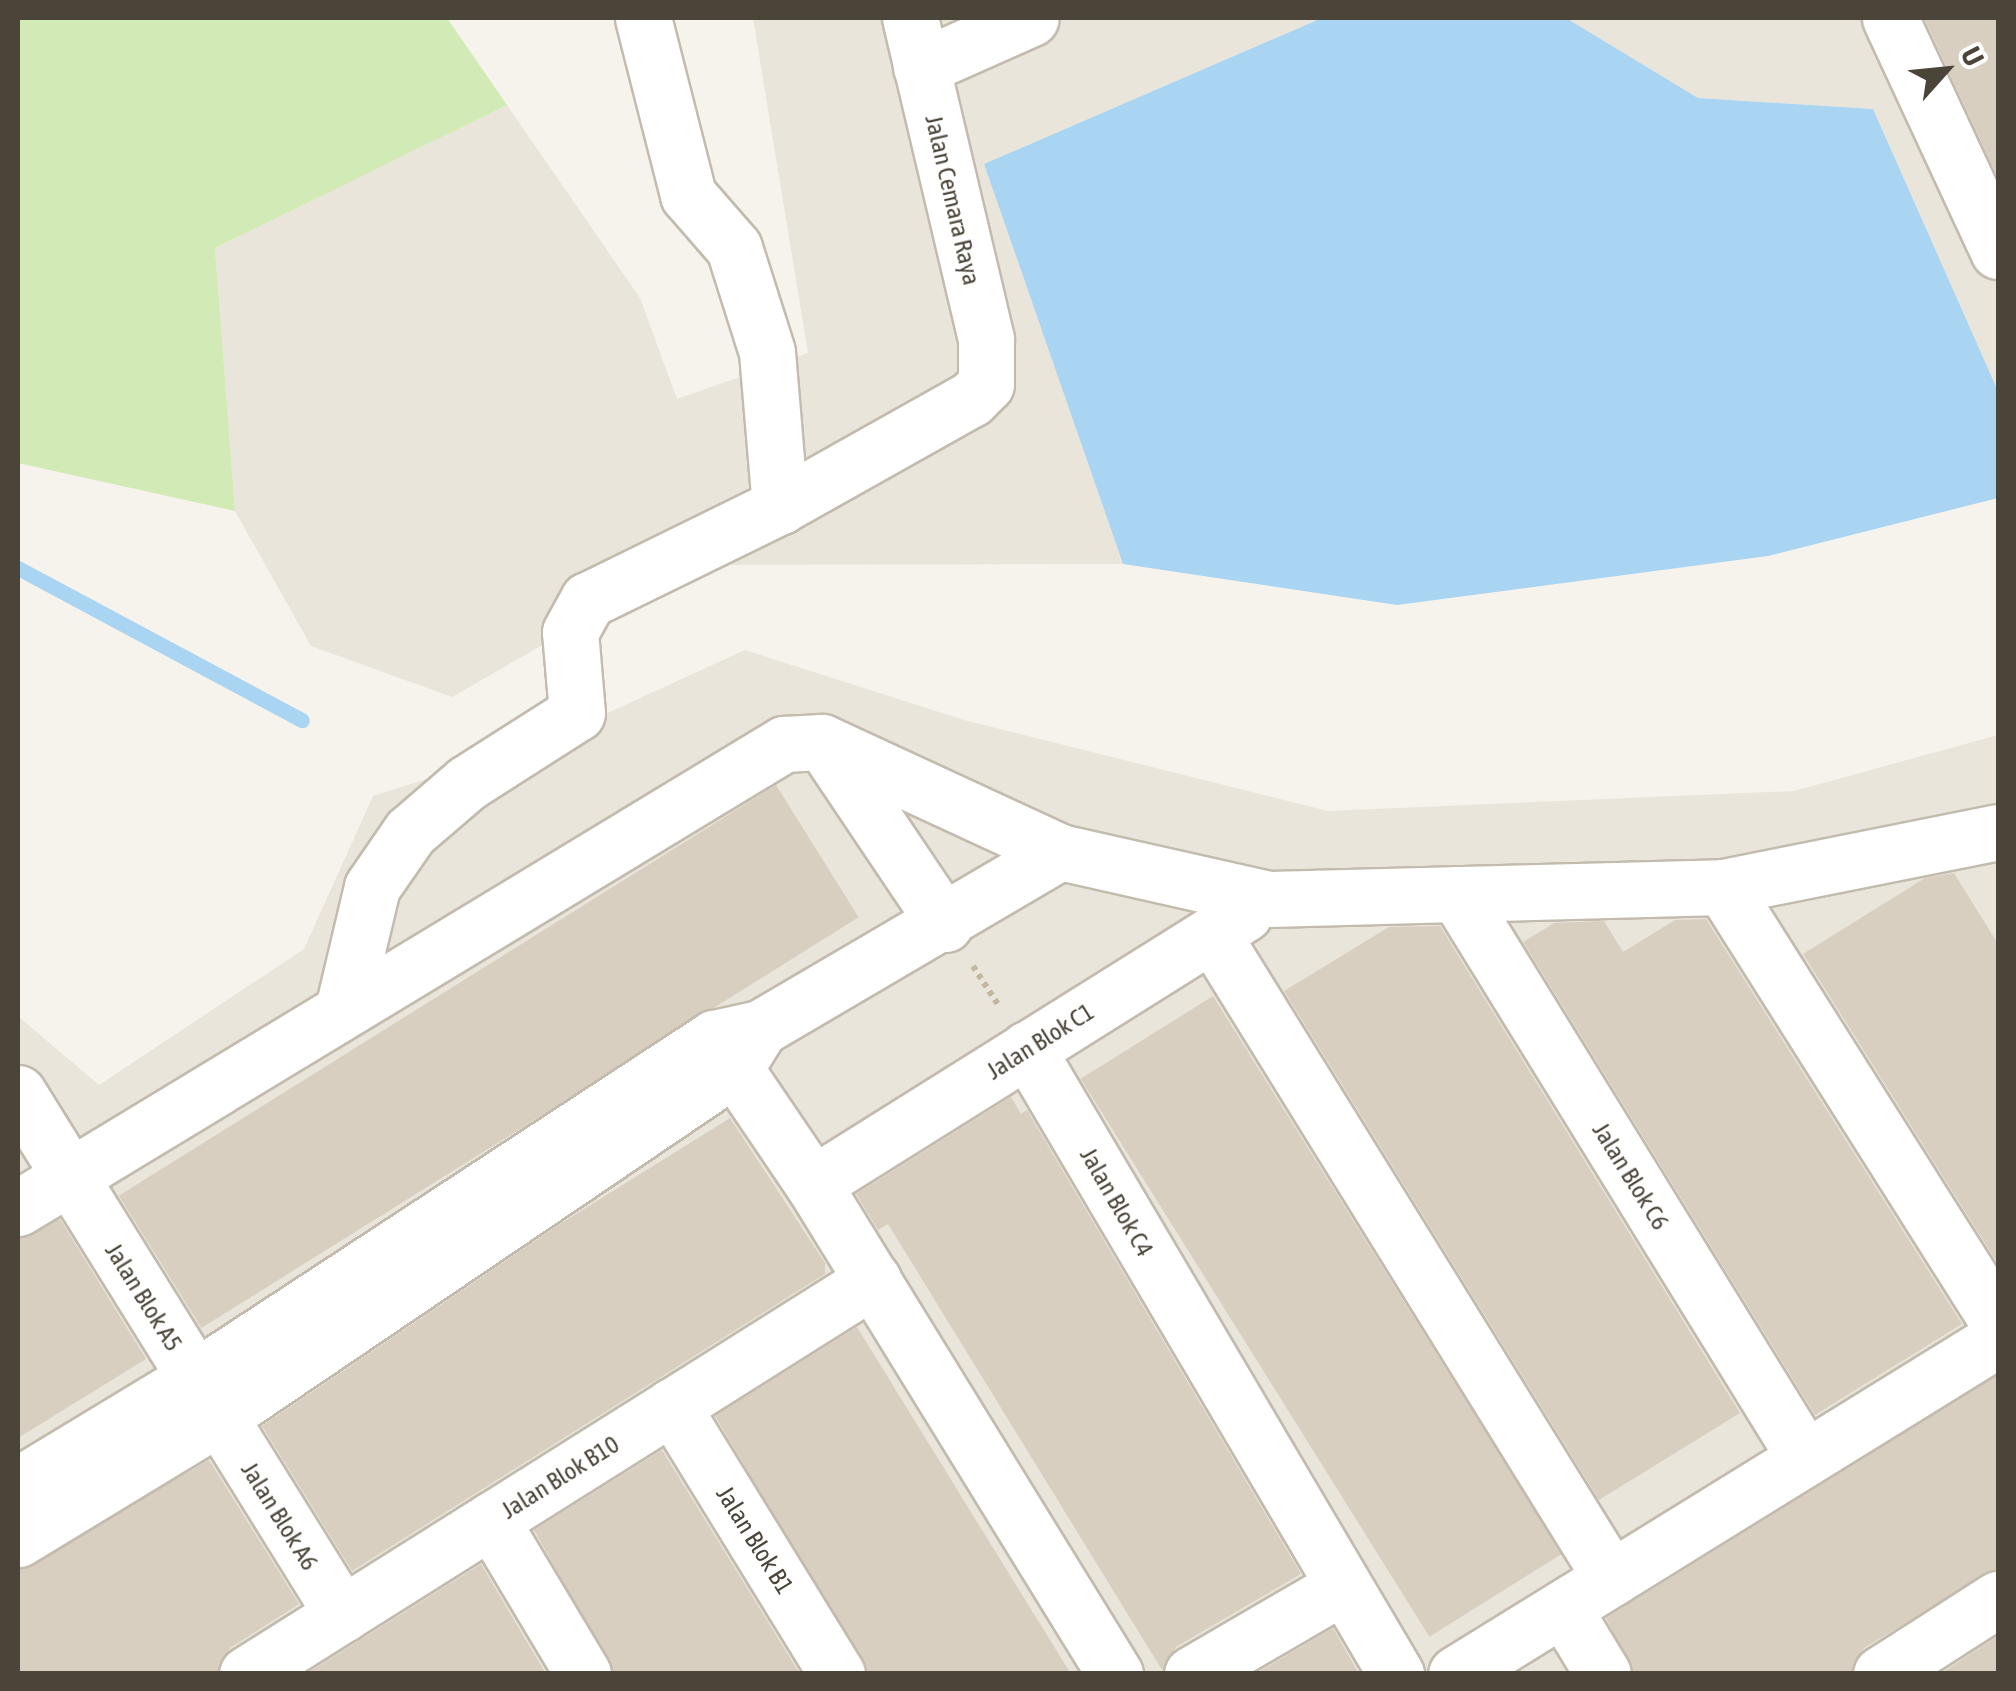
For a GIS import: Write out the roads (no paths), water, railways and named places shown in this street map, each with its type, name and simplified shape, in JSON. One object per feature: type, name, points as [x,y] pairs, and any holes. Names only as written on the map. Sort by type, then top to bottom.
[{"type":"street","points":[[343,1008],[372,887],[410,832],[467,784],[577,713],[570,632],[588,600],[780,506],[767,352],[734,248],[688,195],[643,18]]},
{"type":"street","points":[[916,42],[1031,18]]},
{"type":"street","points":[[1890,18],[1998,251]]},
{"type":"street","name":"Jalan Cemara Raya","points":[[780,506],[971,399],[986,384],[986,339],[916,42]]},
{"type":"street","points":[[822,742],[946,924]]},
{"type":"street","points":[[18,1208],[772,748],[822,742],[1060,852],[1268,900],[1723,887],[1990,851]]},
{"type":"street","points":[[18,1539],[207,1397],[737,1044],[946,924],[1060,852]]},
{"type":"street","points":[[1723,887],[1998,1322]]},
{"type":"street","name":"Jalan Blok C6","points":[[1458,894],[1805,1458]]},
{"type":"street","name":"Jalan Blok C1","points":[[813,1184],[1268,900]]},
{"type":"street","points":[[1212,934],[1610,1578]]},
{"type":"street","points":[[737,1044],[813,1184],[1115,1674]]},
{"type":"street","name":"Jalan Blok C4","points":[[1027,1049],[1396,1674]]},
{"type":"street","name":"Jalan Blok A5","points":[[18,1093],[207,1397]]},
{"type":"street","name":"Jalan Blok B10","points":[[248,1674],[872,1280]]},
{"type":"street","points":[[1456,1674],[1998,1339]]},
{"type":"street","points":[[18,1485],[207,1397]]},
{"type":"street","name":"Jalan Blok A6","points":[[207,1397],[342,1614]]},
{"type":"street","name":"Jalan Blok B1","points":[[672,1406],[837,1674]]},
{"type":"street","points":[[491,1520],[583,1674]]},
{"type":"street","points":[[1192,1674],[1342,1586]]},
{"type":"street","points":[[1881,1674],[1998,1599]]},
{"type":"street","points":[[1562,1608],[1603,1674]]},
{"type":"water","points":[[1322,18],[1566,18],[1698,98],[1873,109],[1998,391],[1998,498],[1768,556],[1397,605],[1123,564],[984,164]]},
{"type":"waterway","points":[[18,568],[302,720]]}]
